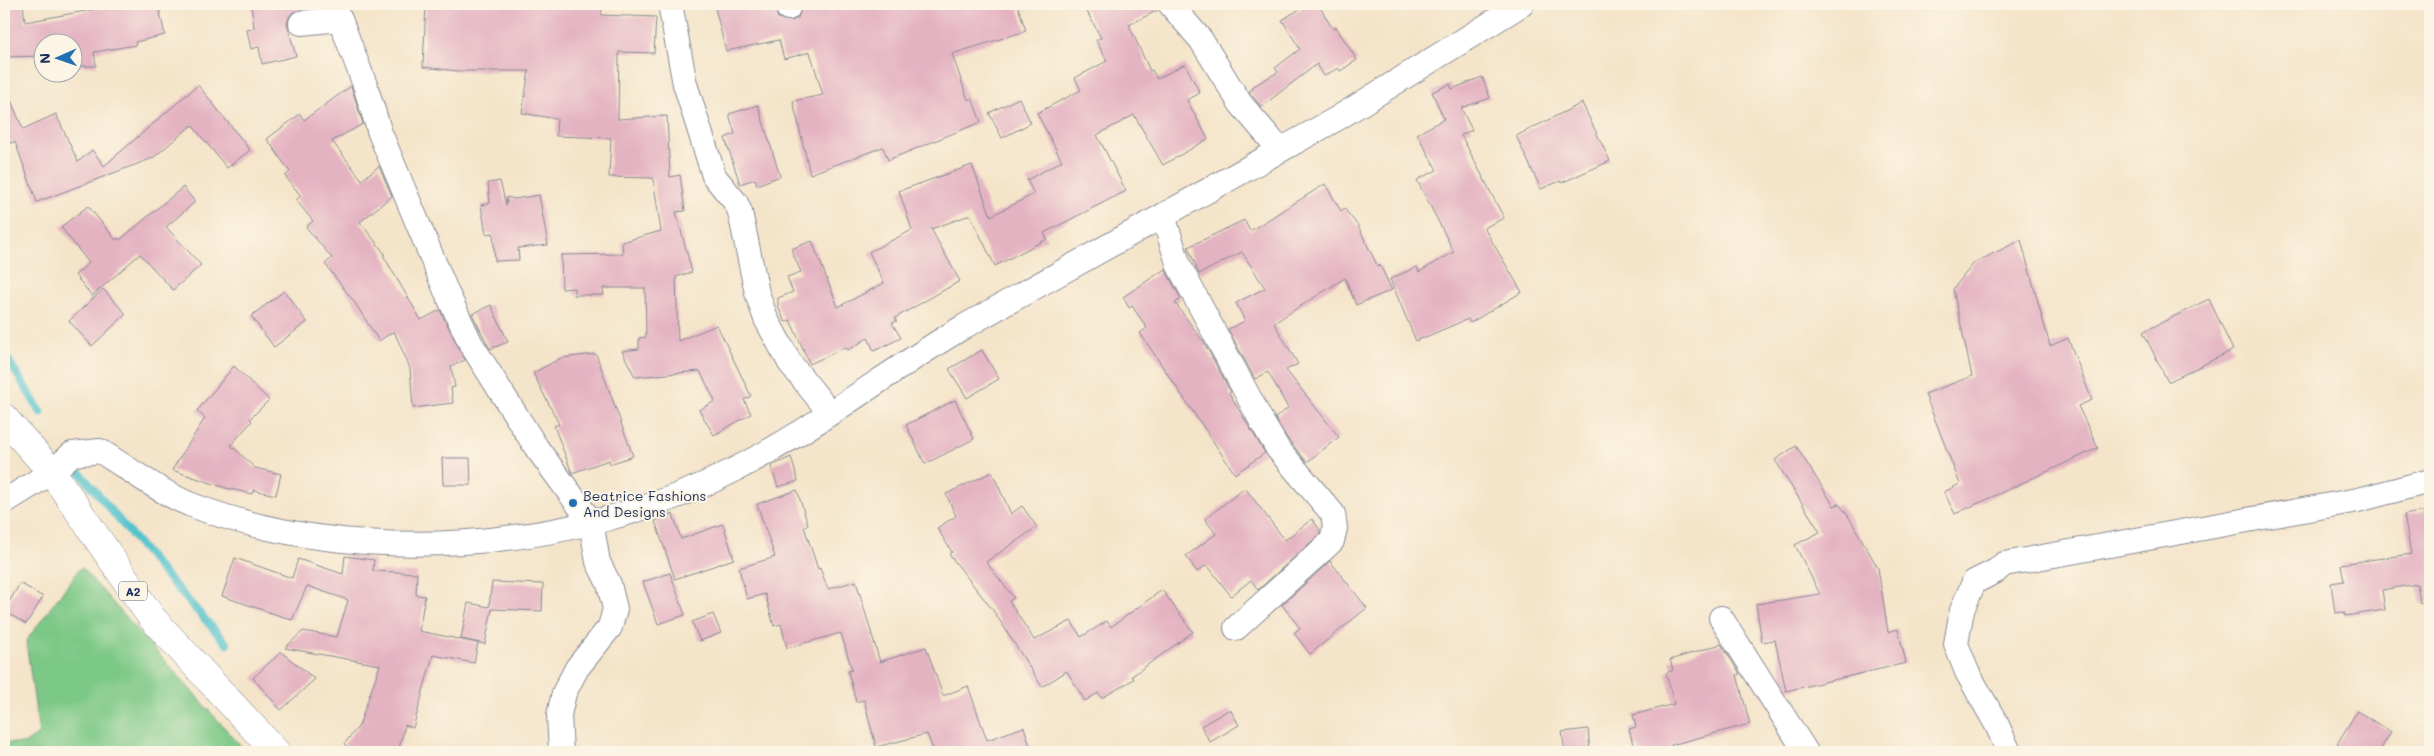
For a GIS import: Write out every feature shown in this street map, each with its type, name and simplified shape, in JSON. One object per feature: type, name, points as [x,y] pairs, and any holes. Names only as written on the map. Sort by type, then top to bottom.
[{"type":"main road","name":"A2","points":[[4,418],[52,472],[152,618],[276,752]]},
{"type":"street","points":[[670,4],[685,84],[714,176],[736,203],[740,212],[761,306],[790,363],[830,413]]},
{"type":"street","points":[[1170,4],[1201,40],[1240,103],[1280,150]]},
{"type":"street","points":[[4,502],[52,472],[72,454],[100,450],[186,503],[237,521],[321,538],[414,543],[518,537],[592,522],[639,509],[733,471],[830,413],[916,355],[1071,265],[1163,216],[1408,76],[1522,4]]},
{"type":"street","points":[[301,23],[340,19],[366,85],[380,133],[446,291],[471,344],[536,447],[592,522],[598,562],[609,584],[615,609],[610,627],[577,668],[564,693],[559,715],[561,752]]},
{"type":"street","points":[[1163,216],[1179,266],[1262,422],[1278,448],[1333,514],[1335,528],[1332,541],[1236,628]]},
{"type":"street","points":[[2009,752],[1997,725],[1967,672],[1956,644],[1962,610],[1974,582],[1996,571],[2004,564],[2358,500],[2430,481]]},
{"type":"street","points":[[1720,618],[1806,752]]},
{"type":"green space","points":[[81,567],[247,752],[4,752],[4,742],[24,744],[39,734],[26,641]]},
{"type":"building","points":[[4,4],[23,4],[25,22],[124,4],[158,4],[165,35],[135,42],[136,45],[94,52],[96,66],[82,66],[82,32],[32,32],[32,56],[4,57]]},
{"type":"building","points":[[251,4],[347,4],[347,7],[339,5],[293,12],[287,24],[296,56],[262,64],[259,47],[251,49],[247,30],[254,28]]},
{"type":"building","points":[[426,4],[603,4],[601,15],[656,17],[654,53],[619,52],[618,119],[667,116],[670,177],[680,175],[685,211],[676,212],[692,272],[676,277],[678,341],[717,325],[751,396],[744,400],[751,414],[714,435],[699,410],[715,401],[700,371],[635,377],[622,351],[639,349],[639,338],[646,337],[645,288],[603,288],[604,295],[574,295],[574,288],[562,289],[561,255],[623,254],[622,242],[661,231],[653,178],[609,177],[611,138],[556,136],[557,119],[522,113],[529,71],[458,71],[423,67]]},
{"type":"building","points":[[714,4],[774,4],[778,18],[791,21],[798,18],[801,8],[817,4],[1017,4],[1026,31],[952,54],[968,100],[972,98],[981,122],[888,160],[883,147],[810,174],[793,101],[823,95],[810,52],[784,59],[779,40],[726,51]]},
{"type":"building","points":[[1083,4],[1157,4],[1158,10],[1129,25],[1150,71],[1152,70],[1157,79],[1185,64],[1200,93],[1187,100],[1208,139],[1163,165],[1134,115],[1097,135],[1126,191],[1044,233],[1047,239],[995,266],[970,215],[931,229],[960,281],[895,318],[897,321],[892,323],[901,338],[874,351],[868,338],[848,350],[846,347],[810,364],[790,320],[785,322],[778,306],[778,298],[793,292],[787,277],[801,272],[791,249],[812,241],[838,307],[884,283],[869,252],[912,230],[899,191],[972,165],[991,216],[1034,194],[1027,180],[1062,161],[1037,113],[1081,90],[1075,78],[1107,61],[1096,40],[1101,38]]},
{"type":"building","points":[[1308,4],[1318,4],[1333,29],[1336,27],[1357,60],[1340,71],[1338,68],[1324,76],[1317,64],[1261,107],[1249,91],[1253,89],[1252,87],[1278,72],[1275,68],[1300,49],[1282,20]]},
{"type":"building","points":[[1482,77],[1490,98],[1461,108],[1472,130],[1461,135],[1504,218],[1484,228],[1522,292],[1470,323],[1468,319],[1416,341],[1390,279],[1417,267],[1419,272],[1454,252],[1417,180],[1437,170],[1417,134],[1444,119],[1432,92],[1450,84],[1452,89]]},
{"type":"building","points":[[4,84],[23,129],[56,114],[78,162],[92,150],[104,166],[198,85],[250,150],[227,168],[192,125],[153,158],[37,202],[15,142],[4,144]]},
{"type":"building","points":[[351,86],[363,124],[332,141],[362,180],[379,166],[392,196],[360,222],[385,254],[383,255],[421,320],[440,310],[465,360],[451,366],[455,387],[451,388],[453,403],[413,408],[410,368],[394,331],[379,341],[355,303],[325,264],[332,258],[306,227],[313,221],[296,200],[301,196],[285,176],[290,172],[267,139],[300,114],[304,120]]},
{"type":"building","points":[[1019,98],[1031,123],[1002,138],[989,113]]},
{"type":"building","points":[[1582,103],[1610,161],[1561,183],[1560,181],[1541,189],[1516,136]]},
{"type":"building","points":[[758,105],[780,176],[757,185],[755,179],[740,184],[725,138],[735,134],[729,114]]},
{"type":"building","points":[[500,181],[506,205],[507,197],[514,199],[539,195],[548,245],[518,248],[519,260],[495,261],[493,233],[486,234],[481,205],[490,203],[488,183]]},
{"type":"building","points":[[1325,184],[1341,211],[1344,208],[1358,226],[1378,267],[1380,265],[1392,290],[1356,305],[1345,278],[1274,323],[1298,364],[1286,370],[1339,437],[1307,462],[1287,438],[1275,418],[1288,408],[1268,372],[1255,379],[1228,329],[1245,321],[1236,303],[1265,288],[1242,252],[1199,274],[1188,247],[1244,220],[1250,231]]},
{"type":"building","points":[[183,187],[195,202],[166,227],[201,265],[173,290],[140,254],[92,296],[75,275],[89,263],[61,227],[88,206],[116,240],[118,238],[120,240]]},
{"type":"building","points":[[2021,240],[2050,346],[2068,338],[2092,400],[2078,406],[2098,448],[1955,514],[1944,492],[1960,484],[1925,394],[1972,376],[1953,289],[1974,263]]},
{"type":"building","points":[[1165,269],[1181,299],[1175,303],[1203,341],[1231,392],[1229,393],[1265,453],[1235,474],[1140,333],[1147,328],[1132,306],[1129,308],[1123,297]]},
{"type":"building","points":[[103,289],[126,314],[92,346],[69,321]]},
{"type":"building","points":[[284,291],[307,322],[274,347],[251,316]]},
{"type":"building","points":[[2209,299],[2233,350],[2168,382],[2143,332]]},
{"type":"building","points":[[491,305],[508,342],[490,349],[472,314]]},
{"type":"building","points":[[982,350],[999,379],[967,398],[949,369]]},
{"type":"building","points":[[596,354],[633,456],[610,464],[609,460],[572,473],[554,426],[559,424],[533,373],[561,358]]},
{"type":"building","points":[[234,366],[269,400],[250,419],[252,421],[231,445],[255,468],[281,474],[276,495],[253,490],[252,494],[226,488],[172,470],[205,418],[197,411]]},
{"type":"building","points":[[955,400],[974,439],[925,464],[906,425]]},
{"type":"building","points":[[1796,446],[1834,506],[1839,504],[1847,514],[1878,568],[1888,632],[1898,629],[1906,663],[1786,691],[1775,640],[1762,642],[1756,604],[1820,594],[1795,545],[1820,532],[1775,460]]},
{"type":"building","points":[[791,457],[798,481],[778,487],[771,466]]},
{"type":"building","points":[[442,458],[470,458],[471,485],[443,485]]},
{"type":"building","points":[[992,472],[1011,514],[1022,506],[1037,527],[986,562],[1014,598],[1009,601],[1034,640],[1071,621],[1081,637],[1107,621],[1111,627],[1162,590],[1193,632],[1132,676],[1134,679],[1102,698],[1098,693],[1085,701],[1067,671],[1042,687],[995,613],[949,554],[952,552],[937,528],[956,516],[946,494]]},
{"type":"building","points":[[1245,488],[1285,540],[1312,519],[1320,530],[1320,534],[1258,590],[1251,580],[1231,596],[1207,565],[1197,572],[1186,556],[1216,534],[1205,519]]},
{"type":"building","points":[[797,490],[808,525],[804,527],[818,569],[820,568],[828,589],[856,581],[880,662],[926,647],[943,696],[968,686],[987,740],[1024,727],[1032,752],[934,752],[927,734],[876,747],[864,700],[856,702],[848,671],[852,670],[841,633],[787,648],[781,624],[774,626],[765,594],[747,599],[739,568],[775,557],[757,504]]},
{"type":"building","points":[[2430,510],[2430,602],[2420,603],[2417,584],[2382,590],[2385,610],[2345,616],[2344,612],[2335,613],[2331,583],[2344,581],[2341,564],[2411,554],[2404,515]]},
{"type":"building","points":[[673,514],[681,539],[723,524],[734,559],[675,579],[655,521]]},
{"type":"building","points":[[345,556],[374,560],[373,571],[417,573],[416,595],[425,596],[419,631],[478,643],[474,663],[433,655],[413,728],[405,725],[398,752],[355,752],[344,744],[359,726],[380,665],[285,648],[303,631],[337,637],[348,600],[307,586],[292,620],[222,596],[235,558],[292,578],[298,559],[343,574]]},
{"type":"building","points":[[1330,561],[1367,608],[1310,654],[1294,633],[1300,628],[1282,605]]},
{"type":"building","points":[[670,573],[685,615],[658,624],[643,582]]},
{"type":"building","points":[[492,582],[543,584],[542,611],[492,609],[485,644],[461,639],[468,603],[489,607]]},
{"type":"building","points":[[20,583],[43,597],[26,624],[4,611]]},
{"type":"building","points":[[713,614],[721,633],[700,641],[692,622]]},
{"type":"building","points":[[1721,644],[1740,674],[1737,675],[1750,724],[1671,745],[1673,752],[1640,752],[1639,747],[1634,748],[1629,729],[1636,727],[1633,715],[1674,704],[1666,673],[1673,670],[1670,660]]},
{"type":"building","points":[[281,652],[315,679],[281,710],[253,678]]},
{"type":"building","points":[[1230,709],[1239,725],[1210,742],[1201,726]]},
{"type":"building","points":[[2357,711],[2391,732],[2379,752],[2351,752],[2337,744]]},
{"type":"building","points":[[1588,729],[1590,752],[1565,752],[1562,732]]},
{"type":"waterway","points":[[4,353],[41,413]]},
{"type":"waterway","points":[[72,463],[158,567],[227,644]]},
{"type":"place","name":"Beatrice Fashions And Designs","points":[[573,503]]}]
